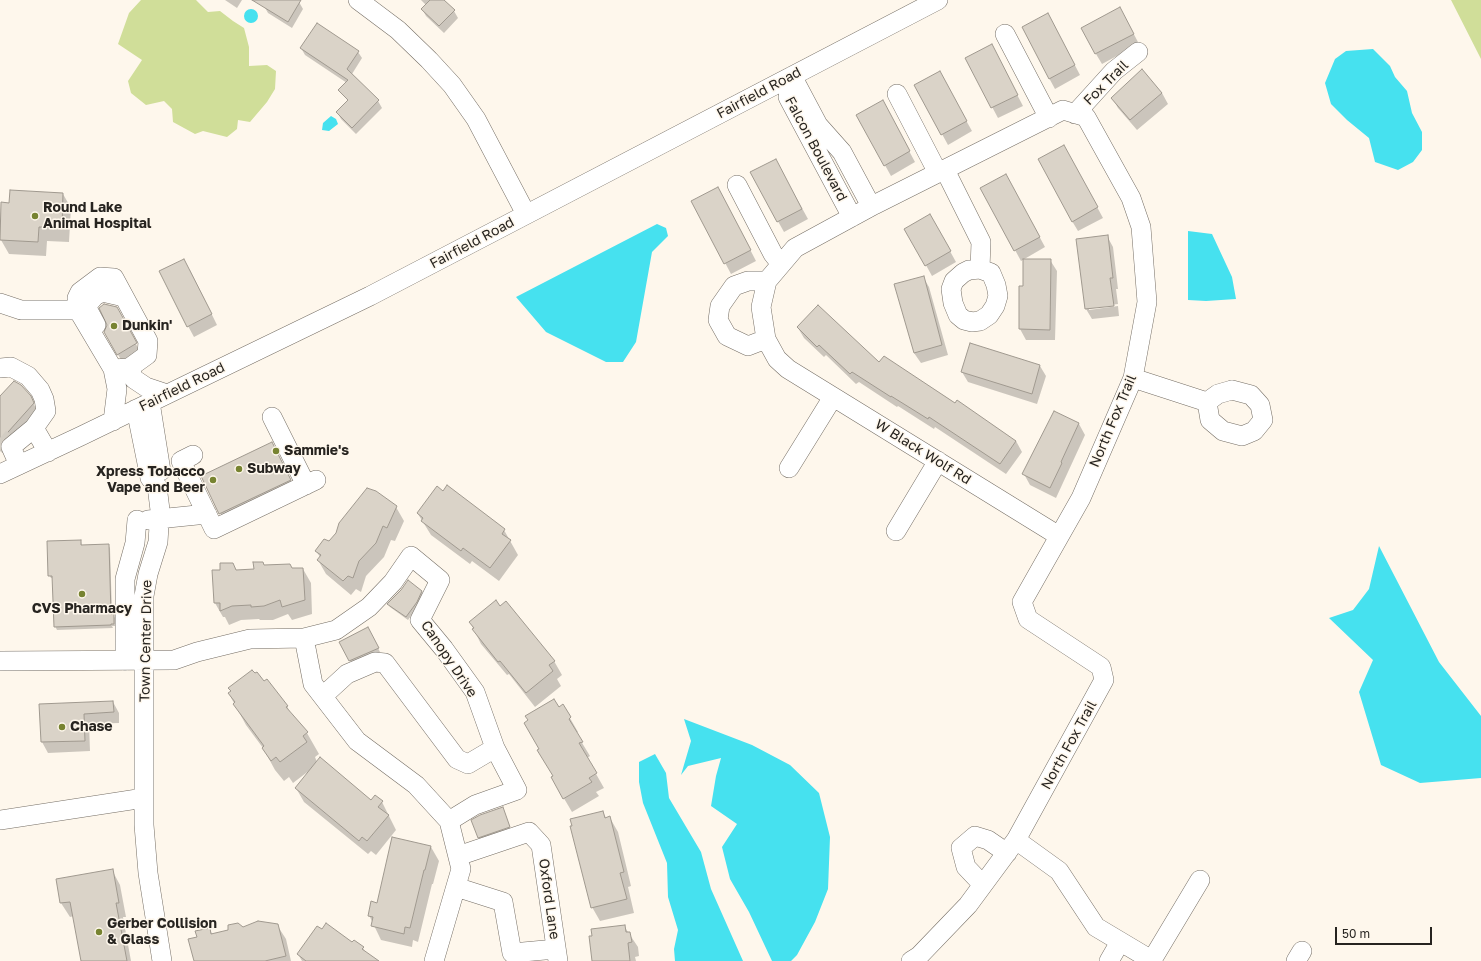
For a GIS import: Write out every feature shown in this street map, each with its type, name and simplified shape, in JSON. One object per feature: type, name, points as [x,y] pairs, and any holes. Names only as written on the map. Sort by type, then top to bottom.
[{"type":"street","points":[[358,0],[398,30],[452,85],[476,119],[526,214]]},
{"type":"street","name":"Fairfield Road","points":[[0,474],[370,296],[938,0]]},
{"type":"street","points":[[1005,34],[1048,118]]},
{"type":"street","name":"Fox Trail","points":[[1075,114],[1114,70],[1138,52]]},
{"type":"street","name":"Falcon Boulevard","points":[[786,79],[818,125],[842,152],[870,206]]},
{"type":"street","name":"Falcon Boulevard","points":[[786,79],[848,219]]},
{"type":"street","points":[[898,94],[981,242],[980,269]]},
{"type":"street","points":[[766,339],[748,346],[727,336],[718,320],[720,306],[734,286],[748,281],[767,281],[794,248],[870,206],[942,172],[1064,110],[1075,114]]},
{"type":"street","name":"North Fox Trail","points":[[911,961],[919,956],[968,905],[1012,847],[1104,680],[1101,667],[1028,619],[1022,602],[1081,498],[1133,378],[1147,302],[1140,227],[1131,198],[1086,117],[1075,114]]},
{"type":"street","points":[[737,185],[773,254],[781,264]]},
{"type":"street","points":[[121,368],[147,355],[148,341],[114,278],[100,277],[80,292],[77,298],[78,310],[101,349],[121,368],[146,387],[167,394]]},
{"type":"street","name":"W Black Wolf Rd","points":[[767,281],[761,307],[766,339],[777,359],[788,369],[1059,536]]},
{"type":"street","points":[[101,349],[100,335],[88,310],[88,304],[102,292],[124,297]]},
{"type":"street","points":[[0,303],[21,310],[78,310]]},
{"type":"street","points":[[0,368],[12,367],[28,376],[40,390],[44,399],[46,410],[34,428],[11,447],[18,465]]},
{"type":"street","points":[[113,420],[121,368]]},
{"type":"street","points":[[1133,378],[1207,402]]},
{"type":"street","points":[[789,468],[833,397]]},
{"type":"street","name":"Town Center Drive","points":[[143,406],[150,478],[157,486],[160,519],[158,542],[146,584],[144,612],[144,825],[148,874],[162,961]]},
{"type":"street","points":[[192,455],[182,461],[214,529],[311,482],[272,417]]},
{"type":"street","points":[[34,428],[48,452]]},
{"type":"street","points":[[896,531],[938,461]]},
{"type":"street","points":[[125,661],[125,579],[135,543],[138,520],[207,514]]},
{"type":"street","name":"Canopy Drive","points":[[304,638],[336,630],[369,607],[393,582],[411,556],[440,580],[420,620],[444,649],[475,692],[495,748],[518,790],[475,805],[449,821]]},
{"type":"street","points":[[0,661],[145,662],[174,660],[197,652],[250,639],[304,638],[313,684],[357,741],[416,785],[449,821],[461,869],[434,961]]},
{"type":"street","points":[[323,696],[348,674],[375,662],[385,663],[457,759],[468,764],[495,748]]},
{"type":"street","points":[[0,820],[144,798]]},
{"type":"street","name":"Oxford Lane","points":[[456,888],[503,902],[512,953],[557,955],[542,845],[529,832],[458,856]]},
{"type":"street","points":[[983,885],[966,867],[961,848],[974,836],[1012,847],[1059,871],[1096,927],[1152,961],[1200,880]]},
{"type":"street","points":[[1109,961],[1120,942]]},
{"type":"green space","points":[[141,0],[196,0],[208,12],[220,11],[244,28],[249,47],[249,66],[267,65],[276,71],[275,89],[267,102],[250,122],[238,120],[237,129],[227,137],[203,131],[195,134],[173,122],[172,109],[164,101],[146,105],[131,93],[128,81],[142,60],[118,44],[129,13]]},
{"type":"green space","points":[[1451,0],[1481,0],[1481,59]]},
{"type":"water","points":[[248,9],[254,9],[258,13],[258,19],[254,23],[248,23],[244,19],[244,13]]},
{"type":"water","points":[[1373,49],[1390,66],[1395,77],[1407,91],[1412,113],[1422,132],[1422,150],[1413,162],[1398,170],[1375,162],[1369,138],[1347,120],[1331,104],[1325,83],[1335,59],[1346,51]]},
{"type":"water","points":[[331,116],[336,119],[338,124],[329,131],[322,130],[323,123]]},
{"type":"water","points":[[657,224],[666,228],[668,236],[652,252],[636,342],[623,362],[606,362],[546,332],[516,297]]},
{"type":"water","points":[[1188,231],[1212,234],[1232,277],[1236,299],[1206,301],[1188,300]]},
{"type":"water","points":[[1379,546],[1439,662],[1481,716],[1481,778],[1420,783],[1381,765],[1359,692],[1373,660],[1329,618],[1353,610],[1369,589]]},
{"type":"water","points":[[684,719],[752,745],[790,765],[819,793],[830,837],[828,889],[815,922],[797,955],[791,961],[772,961],[749,912],[730,879],[722,847],[737,824],[711,806],[716,776],[721,758],[688,766],[681,775],[691,741]]},
{"type":"water","points":[[655,754],[666,773],[669,798],[701,852],[711,889],[743,961],[675,961],[674,949],[678,930],[668,897],[667,863],[643,803],[639,782],[639,762]]},
{"type":"building","points":[[252,0],[301,0],[288,22]]},
{"type":"building","points":[[430,0],[444,0],[455,10],[439,26],[421,9]]},
{"type":"building","points":[[1120,7],[1134,34],[1095,54],[1081,28]]},
{"type":"building","points":[[1048,13],[1075,65],[1049,79],[1022,27]]},
{"type":"building","points":[[317,23],[359,51],[347,69],[379,100],[352,128],[336,112],[348,100],[338,90],[348,80],[300,48]]},
{"type":"building","points":[[992,44],[1018,95],[991,108],[965,58]]},
{"type":"building","points":[[1142,69],[1162,93],[1130,120],[1111,98]]},
{"type":"building","points":[[940,71],[967,121],[941,135],[914,85]]},
{"type":"building","points":[[883,100],[910,151],[884,166],[856,115]]},
{"type":"building","points":[[1064,145],[1098,207],[1072,222],[1038,159]]},
{"type":"building","points":[[776,159],[802,209],[777,222],[750,172]]},
{"type":"building","points":[[1006,174],[1040,237],[1014,251],[980,188]]},
{"type":"building","points":[[718,187],[751,250],[724,264],[691,201]]},
{"type":"building","name":"Round Lake Animal Hospital","points":[[10,190],[63,193],[62,228],[39,227],[38,242],[0,240],[1,202],[9,203]]},
{"type":"building","points":[[930,214],[951,251],[925,266],[904,229]]},
{"type":"building","points":[[1108,235],[1113,278],[1110,278],[1114,306],[1085,309],[1076,239]]},
{"type":"building","points":[[184,259],[212,314],[187,327],[159,271]]},
{"type":"building","points":[[1023,259],[1051,259],[1050,330],[1019,329],[1019,286],[1023,286]]},
{"type":"building","points":[[924,276],[942,345],[914,353],[894,284]]},
{"type":"building","name":"Dunkin'","points":[[104,304],[117,307],[137,343],[117,355],[104,332],[107,325],[99,308]]},
{"type":"building","points":[[818,305],[879,362],[884,356],[955,403],[957,400],[1016,441],[1000,464],[929,417],[928,419],[852,372],[850,374],[819,345],[817,347],[797,327]]},
{"type":"building","points":[[970,343],[1040,365],[1032,394],[961,372]]},
{"type":"building","points":[[14,381],[21,385],[31,396],[34,403],[0,441],[0,396]]},
{"type":"building","points":[[1054,411],[1079,423],[1050,488],[1022,474]]},
{"type":"building","points":[[272,442],[291,480],[219,514],[201,476]]},
{"type":"building","points":[[447,485],[505,529],[502,534],[511,540],[490,568],[463,548],[461,551],[421,521],[423,518],[417,513],[437,486],[443,491]]},
{"type":"building","points":[[367,488],[376,491],[397,506],[387,528],[383,526],[376,543],[359,561],[353,578],[348,576],[343,581],[317,560],[321,555],[315,551],[324,539],[329,541],[336,533],[339,523]]},
{"type":"building","name":"CVS Pharmacy","points":[[81,540],[81,545],[109,544],[111,614],[114,613],[114,624],[54,627],[52,576],[48,576],[47,541]]},
{"type":"building","points":[[253,562],[263,562],[264,565],[290,564],[292,568],[303,568],[305,600],[282,607],[280,600],[264,606],[232,606],[220,611],[220,603],[214,603],[212,570],[220,570],[220,563],[233,563],[236,570],[254,569]]},
{"type":"building","points":[[408,580],[422,591],[417,602],[406,617],[387,604],[401,590]]},
{"type":"building","points":[[496,600],[500,606],[506,601],[555,661],[549,665],[553,671],[526,693],[500,661],[498,662],[472,629],[474,628],[469,622]]},
{"type":"building","points":[[368,627],[379,648],[349,661],[339,642]]},
{"type":"building","points":[[252,670],[255,673],[257,672],[264,681],[267,679],[288,706],[286,707],[308,732],[303,736],[307,742],[280,762],[276,757],[271,761],[262,748],[264,746],[233,704],[235,702],[228,693],[231,691],[228,688]]},
{"type":"building","points":[[554,699],[559,707],[563,704],[571,717],[569,719],[583,742],[579,743],[597,773],[589,778],[592,782],[563,799],[551,777],[553,776],[537,750],[539,749],[524,723],[528,720],[525,716]]},
{"type":"building","name":"Chase","points":[[113,701],[114,712],[84,714],[85,741],[41,742],[39,704]]},
{"type":"building","points":[[320,757],[371,800],[375,795],[383,801],[378,807],[389,815],[367,841],[362,837],[359,841],[295,788]]},
{"type":"building","points":[[503,807],[510,827],[478,838],[471,820],[480,815]]},
{"type":"building","points":[[603,811],[605,818],[610,816],[624,872],[620,873],[627,899],[591,908],[570,826],[572,826],[570,819]]},
{"type":"building","points":[[392,837],[431,846],[410,928],[405,927],[404,934],[371,926],[373,917],[368,916],[371,901],[377,903]]},
{"type":"building","name":"Gerber Collision & Glass","points":[[113,869],[119,903],[116,903],[127,961],[81,961],[70,902],[60,903],[56,879]]},
{"type":"building","points":[[258,921],[278,924],[286,956],[265,961],[194,961],[188,939],[197,937],[195,931],[210,928],[211,934],[228,930],[228,925],[238,923],[243,927]]},
{"type":"building","points":[[326,923],[352,942],[354,940],[364,947],[362,949],[379,961],[306,961],[297,954],[317,926],[322,929]]},
{"type":"building","points":[[625,925],[626,932],[630,932],[632,942],[628,943],[630,961],[592,961],[589,936],[592,936],[591,929]]},
{"type":"tunnel","points":[[0,438],[11,447]]},
{"type":"place","name":"Round Lake Animal Hospital","points":[[35,216]]},
{"type":"place","name":"Dunkin'","points":[[114,326]]},
{"type":"place","name":"Sammie's","points":[[276,451]]},
{"type":"place","name":"Subway","points":[[239,469]]},
{"type":"place","name":"Xpress Tobacco Vape and Beer","points":[[213,480]]},
{"type":"place","name":"CVS Pharmacy","points":[[82,594]]},
{"type":"place","name":"Chase","points":[[62,727]]},
{"type":"place","name":"Gerber Collision & Glass","points":[[99,932]]}]
